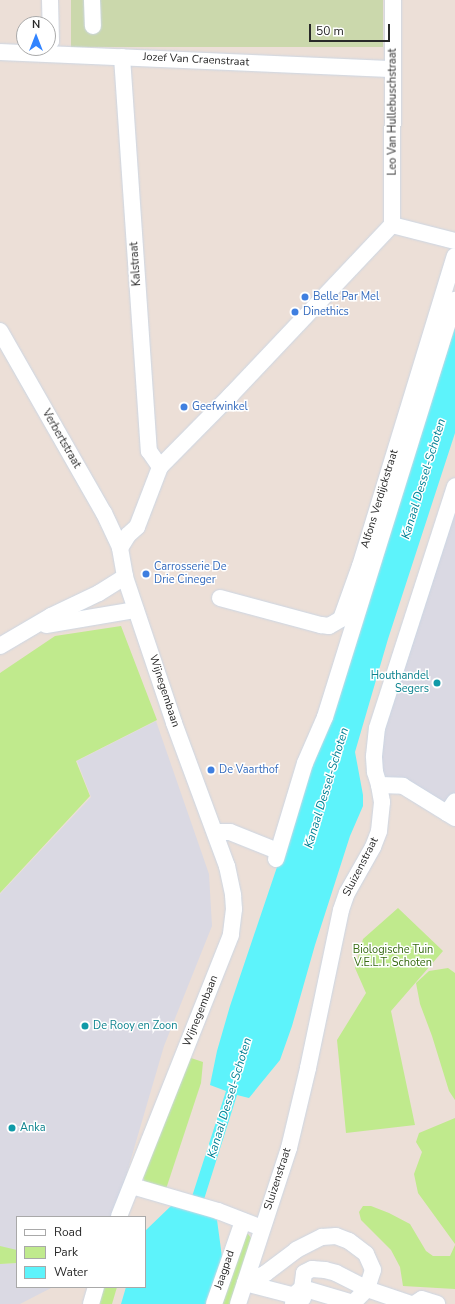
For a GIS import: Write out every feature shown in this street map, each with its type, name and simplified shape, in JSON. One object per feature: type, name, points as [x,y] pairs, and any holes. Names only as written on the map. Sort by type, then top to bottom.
[{"type":"street","points":[[50,0],[50,16]]},
{"type":"street","points":[[92,0],[93,26]]},
{"type":"street","name":"Leo Van Hullebuschstraat","points":[[392,225],[393,0]]},
{"type":"street","name":"Jozef Van Craenstraat","points":[[0,52],[16,51]]},
{"type":"street","name":"Jozef Van Craenstraat","points":[[56,52],[122,57],[393,68]]},
{"type":"street","name":"Kalstraat","points":[[122,57],[149,451],[160,467]]},
{"type":"street","points":[[120,548],[128,536],[137,527],[160,467],[231,395],[392,225],[455,241]]},
{"type":"street","name":"Alfons Verdijckstraat","points":[[220,598],[321,625],[329,626],[341,619],[364,552],[455,256]]},
{"type":"street","points":[[215,832],[230,832],[273,854],[306,763],[328,710],[455,300]]},
{"type":"street","name":"Verbertstraat","points":[[0,331],[104,513],[120,548]]},
{"type":"street","name":"Sluizenstraat","points":[[239,1302],[288,1148],[308,1068],[341,910],[347,894],[373,847],[379,830],[382,814],[374,756],[377,728],[455,486]]},
{"type":"street","name":"Wijnegembaan","points":[[118,1216],[132,1186],[231,935],[234,910],[234,895],[227,866],[174,723],[125,577],[120,548]]},
{"type":"street","points":[[72,613],[98,593],[125,577]]},
{"type":"street","points":[[0,646],[33,628],[51,616],[72,613],[136,610]]},
{"type":"street","points":[[379,785],[403,786],[452,811]]},
{"type":"street","points":[[132,1186],[196,1204],[240,1228],[262,1228]]},
{"type":"street","name":"Jaagpad","points":[[214,1304],[240,1228]]},
{"type":"street","points":[[245,1282],[266,1273],[296,1250],[322,1237],[336,1236],[349,1241],[366,1254],[373,1270],[367,1289],[353,1303],[296,1296]]},
{"type":"street","points":[[296,1296],[304,1273],[312,1269],[336,1273],[367,1289],[411,1304]]},
{"type":"street","points":[[245,1282],[322,1304]]},
{"type":"street","points":[[91,1304],[96,1288]]},
{"type":"street","points":[[414,1304],[422,1299],[437,1304]]},
{"type":"shaded area","points":[[455,483],[455,810],[411,784],[376,774],[376,725]]},
{"type":"shaded area","points":[[156,721],[209,874],[212,926],[164,1046],[121,1193],[111,1216],[16,1216],[16,1253],[0,1248],[0,894],[91,797],[77,761]]},
{"type":"shaded area","points":[[16,1263],[16,1288],[51,1288],[20,1304],[0,1304],[0,1264]]},
{"type":"green space","points":[[71,0],[383,0],[383,47],[71,47]]},
{"type":"green space","points":[[121,626],[157,720],[76,761],[90,796],[0,893],[0,673],[55,636]]},
{"type":"green space","name":"Biologische Tuin V.E.L.T. Schoten","points":[[398,908],[443,951],[391,1011],[415,1125],[346,1133],[337,1040],[366,993],[355,968],[363,939]]},
{"type":"green space","points":[[448,968],[455,973],[455,1100],[449,1091],[432,1036],[420,1004],[416,983],[429,971]]},
{"type":"green space","points":[[188,1057],[203,1062],[201,1083],[165,1192],[145,1185],[142,1173]]},
{"type":"green space","points":[[455,1118],[455,1244],[418,1193],[414,1174],[422,1152],[416,1142],[419,1133]]},
{"type":"green space","points":[[363,1206],[371,1206],[410,1224],[426,1251],[433,1256],[450,1256],[455,1245],[455,1289],[403,1286],[400,1267],[391,1250],[361,1220],[359,1212]]},
{"type":"green space","points":[[245,1234],[248,1234],[251,1238],[251,1244],[231,1304],[216,1304]]},
{"type":"green space","points":[[0,1246],[16,1250],[16,1263],[0,1264]]},
{"type":"green space","points":[[103,1288],[117,1288],[112,1304],[98,1304]]},
{"type":"water","name":"Kanaal Dessel-Schoten","points":[[455,327],[455,433],[388,639],[355,752],[363,795],[363,806],[350,836],[315,945],[292,1026],[280,1060],[249,1098],[237,1095],[200,1212],[217,1220],[223,1264],[209,1304],[121,1304],[126,1288],[146,1288],[146,1230],[172,1205],[188,1209],[226,1091],[210,1085],[217,1051],[230,1006],[301,796],[323,740]]},
{"type":"place","name":"Belle Par Mel","points":[[305,297]]},
{"type":"place","name":"Dinethics","points":[[295,312]]},
{"type":"place","name":"Geefwinkel","points":[[184,407]]},
{"type":"place","name":"Carrosserie De Drie Cineger","points":[[146,574]]},
{"type":"place","name":"Houthandel Segers","points":[[437,683]]},
{"type":"place","name":"De Vaarthof","points":[[211,770]]},
{"type":"place","name":"De Rooy en Zoon","points":[[85,1026]]},
{"type":"place","name":"Anka","points":[[12,1128]]}]
